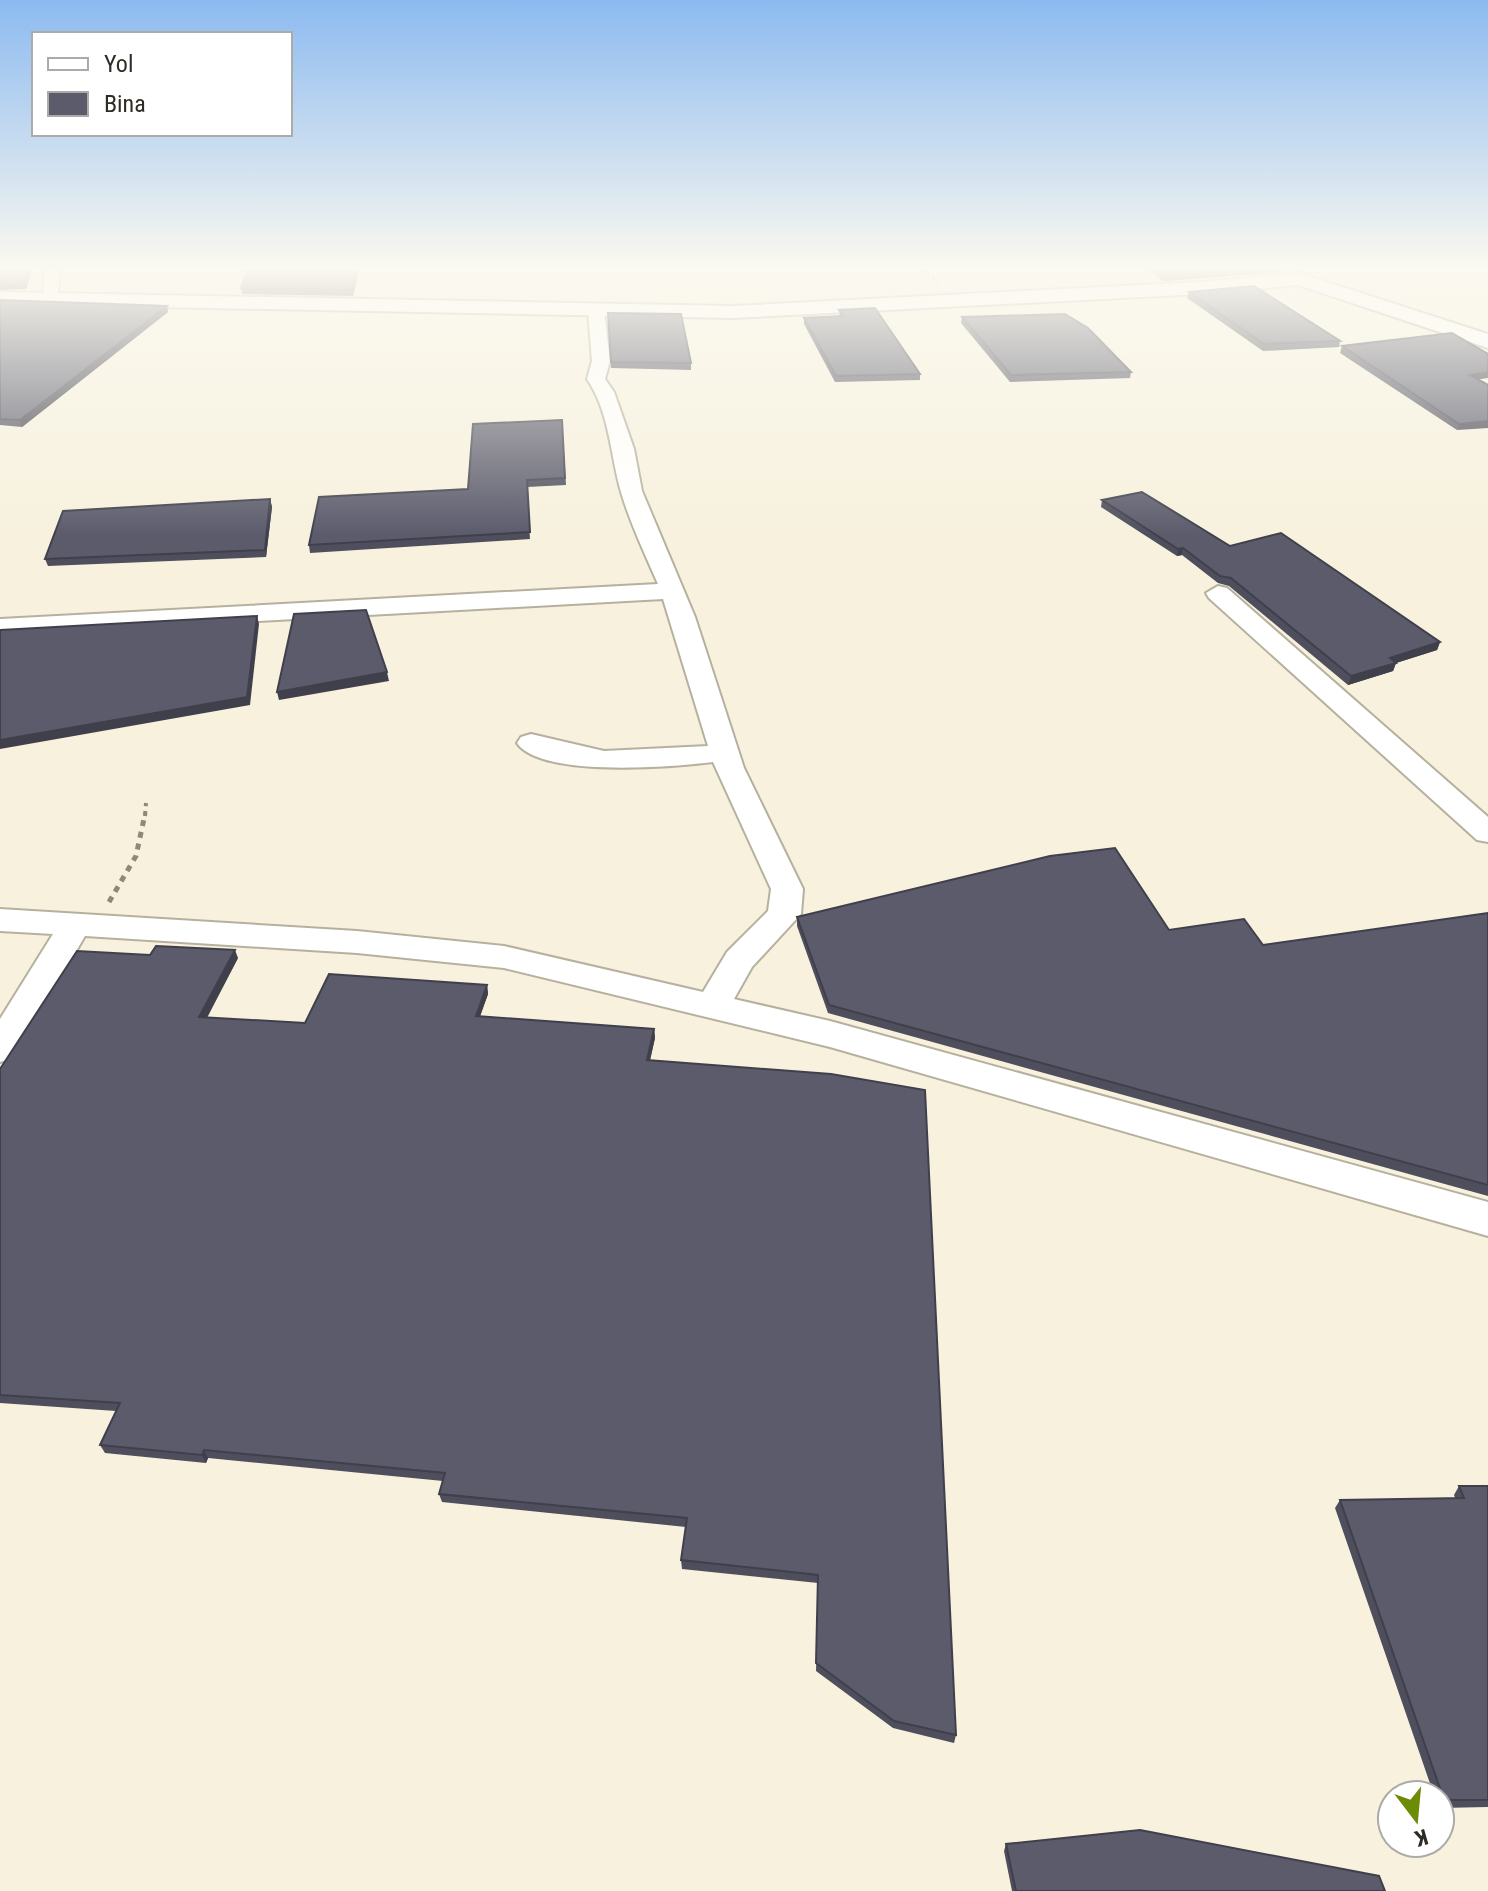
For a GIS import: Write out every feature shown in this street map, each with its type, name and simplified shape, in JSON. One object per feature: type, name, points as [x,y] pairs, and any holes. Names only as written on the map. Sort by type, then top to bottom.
[{"type":"street","points":[[601,358],[596,379],[605,392],[624,449],[631,491],[672,591],[729,768],[787,889],[784,914],[739,960],[713,1005]]},
{"type":"street","points":[[0,627],[672,591]]},
{"type":"street","points":[[1218,593],[1488,833]]},
{"type":"street","points":[[531,743],[564,755],[615,763],[725,752]]},
{"type":"street","points":[[0,920],[357,942],[504,957],[869,1044],[1488,1219]]},
{"type":"street","points":[[0,1049],[84,926]]},
{"type":"path","points":[[84,926],[136,861],[145,836],[146,803]]},
{"type":"building","points":[[0,358],[100,358],[20,420],[0,419]]},
{"type":"building","points":[[611,358],[690,358],[691,363],[611,362]]},
{"type":"building","points":[[826,358],[909,358],[920,374],[836,376]]},
{"type":"building","points":[[997,358],[1118,358],[1131,372],[1011,375]]},
{"type":"building","points":[[1360,358],[1488,358],[1488,372],[1470,375],[1488,385],[1488,421],[1459,424]]},
{"type":"building","points":[[562,420],[565,478],[527,480],[530,532],[309,545],[319,497],[468,489],[473,424]]},
{"type":"building","points":[[1142,492],[1230,546],[1281,533],[1440,642],[1390,658],[1396,663],[1351,676],[1231,578],[1220,576],[1183,548],[1178,549],[1102,500]]},
{"type":"building","points":[[270,499],[265,550],[45,559],[63,511]]},
{"type":"building","points":[[366,610],[387,672],[277,692],[294,614]]},
{"type":"building","points":[[257,616],[247,697],[0,740],[0,630]]},
{"type":"building","points":[[1115,848],[1169,930],[1244,919],[1263,945],[1488,913],[1488,1185],[829,1005],[797,917],[1050,856]]},
{"type":"building","points":[[156,946],[235,950],[199,1017],[305,1023],[329,974],[487,985],[476,1016],[654,1029],[647,1060],[831,1074],[925,1090],[956,1735],[894,1721],[816,1663],[818,1575],[681,1560],[687,1518],[439,1494],[445,1473],[204,1450],[202,1455],[100,1445],[120,1403],[0,1395],[0,1069],[77,951],[150,955]]},
{"type":"building","points":[[1459,1486],[1488,1486],[1488,1800],[1456,1800],[1456,1779],[1437,1779],[1340,1500],[1464,1498]]},
{"type":"building","points":[[1140,1830],[1379,1876],[1385,1891],[1016,1891],[1006,1844]]}]
